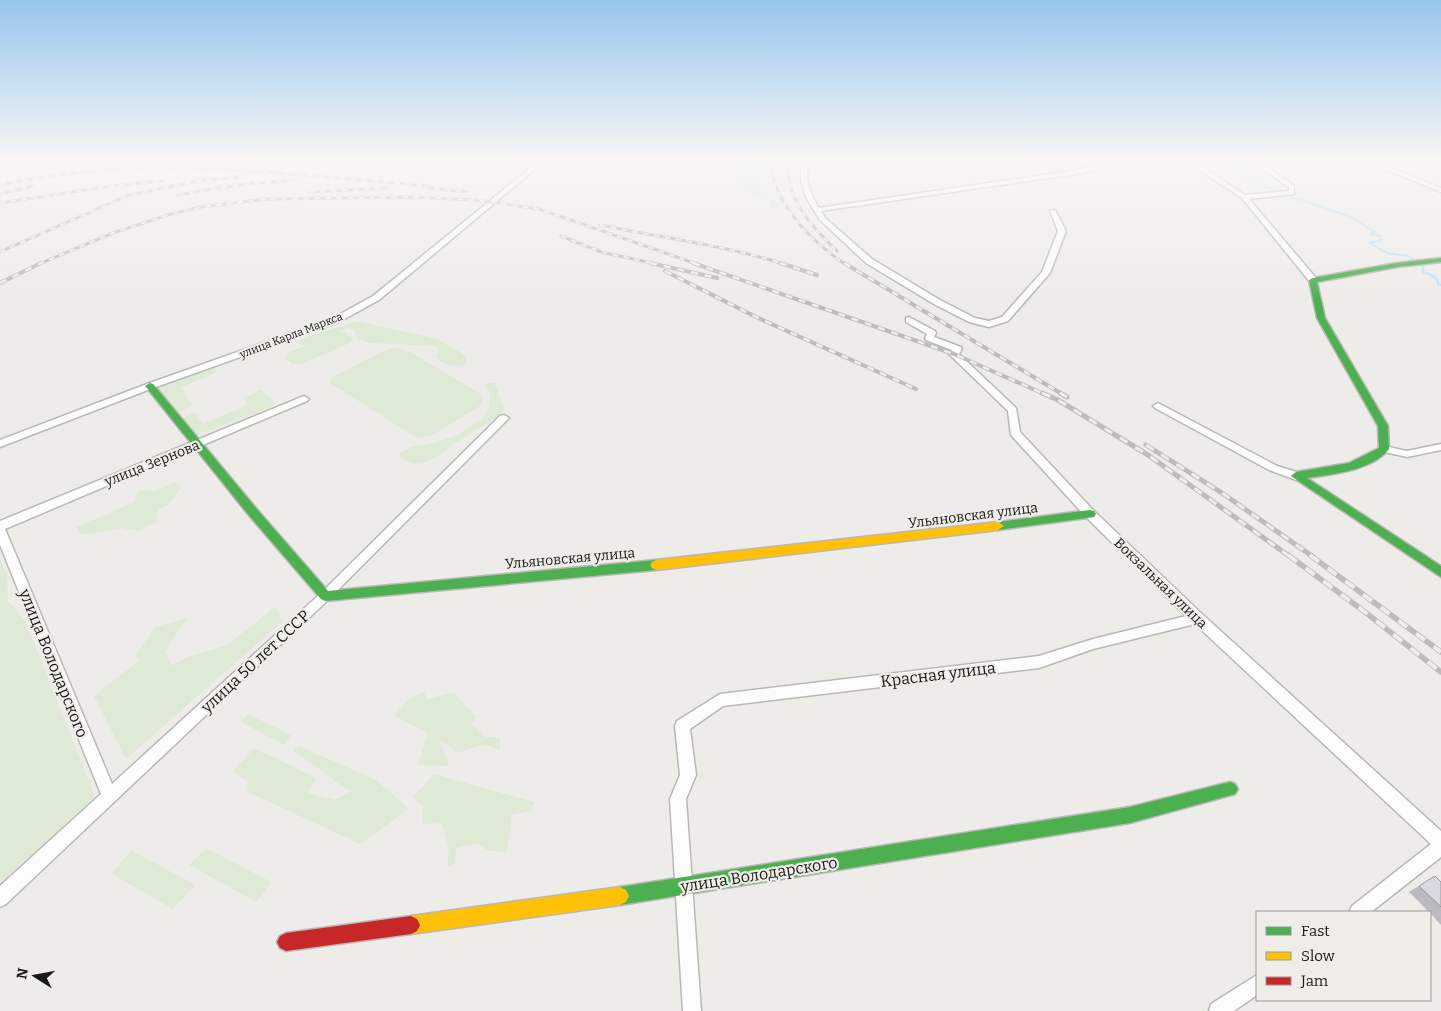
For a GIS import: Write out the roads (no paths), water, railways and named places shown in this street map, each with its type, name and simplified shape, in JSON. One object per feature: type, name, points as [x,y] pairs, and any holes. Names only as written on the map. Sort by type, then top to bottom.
[{"type":"street","name":"улица Карла Маркса","points":[[0,444],[150,386],[336,320],[376,298],[486,207]]},
{"type":"street","points":[[815,207],[822,219],[869,261],[972,320],[989,324],[1005,319],[1046,273],[1062,230],[1053,211]]},
{"type":"street","points":[[817,210],[836,207]]},
{"type":"street","points":[[1252,207],[1312,280],[1322,318],[1383,426],[1384,449],[1376,457],[1361,465],[1296,476]]},
{"type":"street","points":[[1312,280],[1397,265],[1441,260]]},
{"type":"street","name":"Вокзальная улица","points":[[909,320],[932,333],[929,338],[958,349],[954,354],[1012,410],[1015,433],[1090,514],[1197,618],[1441,842]]},
{"type":"street","points":[[150,386],[325,596]]},
{"type":"street","name":"улица Зернова","points":[[0,526],[304,399]]},
{"type":"street","points":[[1158,406],[1273,468],[1296,476],[1441,572]]},
{"type":"street","name":"улица 50 лет СССР","points":[[0,898],[325,596],[504,418]]},
{"type":"street","points":[[1384,449],[1407,454],[1441,447]]},
{"type":"street","name":"Ульяновская улица","points":[[325,596],[720,560],[963,532],[1090,514]]},
{"type":"street","name":"улица Володарского","points":[[0,531],[109,795]]},
{"type":"street","name":"Красная улица","points":[[683,887],[678,799],[688,775],[682,726],[720,700],[1039,662],[1093,644],[1197,618]]},
{"type":"street","name":"улица Володарского","points":[[286,942],[683,887],[1130,815],[1230,789]]},
{"type":"street","points":[[1359,911],[1441,847]]},
{"type":"street","points":[[683,887],[692,1011]]},
{"type":"street","points":[[1218,1011],[1256,985]]},
{"type":"waterway","points":[[1322,207],[1351,217],[1375,232],[1371,234],[1380,236],[1381,240],[1370,243],[1387,253],[1408,256],[1422,264]]},
{"type":"waterway","points":[[1420,263],[1423,265],[1423,272],[1434,276],[1432,277],[1437,279],[1438,284],[1441,285]]},
{"type":"railway","points":[[0,252],[101,207]]},
{"type":"railway","points":[[39,264],[113,233],[171,214],[200,207]]},
{"type":"railway","points":[[526,207],[539,209],[697,264]]},
{"type":"railway","points":[[786,207],[818,244],[845,264]]},
{"type":"railway","points":[[800,207],[818,232],[837,251]]},
{"type":"railway","points":[[600,225],[716,247],[784,264]]},
{"type":"railway","points":[[561,236],[601,252],[656,264]]},
{"type":"railway","points":[[0,283],[41,263]]},
{"type":"railway","points":[[650,263],[717,278]]},
{"type":"railway","points":[[693,263],[954,354],[1044,394]]},
{"type":"railway","points":[[780,263],[817,275]]},
{"type":"railway","points":[[844,263],[1062,394]]},
{"type":"railway","points":[[665,271],[756,317],[916,389]]},
{"type":"railway","points":[[1042,393],[1058,400],[1148,455],[1289,556]]},
{"type":"railway","points":[[1060,393],[1067,397]]},
{"type":"railway","points":[[1146,445],[1222,493],[1312,556]]},
{"type":"railway","points":[[1288,555],[1441,672]]},
{"type":"railway","points":[[1310,555],[1441,652]]}]
